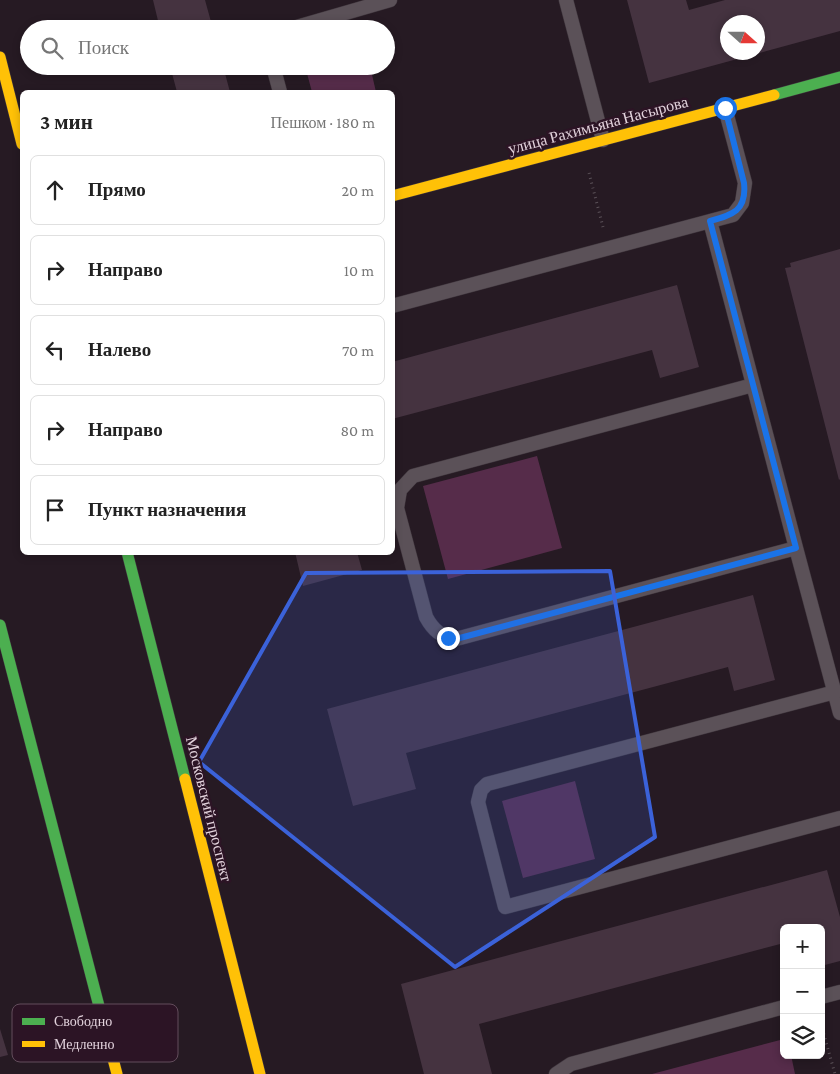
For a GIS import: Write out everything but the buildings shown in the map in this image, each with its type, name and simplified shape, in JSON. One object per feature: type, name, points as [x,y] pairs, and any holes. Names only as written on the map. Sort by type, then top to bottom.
[{"type":"street","points":[[0,56],[20,136]]},
{"type":"street","name":"улица Рахимьяна Насырова","points":[[395,195],[840,77]]},
{"type":"street","name":"Московский проспект","points":[[128,555],[260,1074]]},
{"type":"street","points":[[0,625],[99,1004]]},
{"type":"lane","points":[[321,20],[390,0]]},
{"type":"lane","points":[[566,0],[603,140]]},
{"type":"lane","points":[[275,75],[279,90]]},
{"type":"lane","points":[[395,305],[733,214],[739,208],[744,195],[744,183],[725,108]]},
{"type":"lane","points":[[710,221],[840,713]]},
{"type":"lane","points":[[753,385],[413,476],[400,490],[397,498],[400,517],[426,617],[438,633],[456,639],[796,548]]},
{"type":"lane","points":[[834,692],[487,784],[480,790],[478,802],[505,907],[840,818]]},
{"type":"lane","points":[[825,996],[840,992]]},
{"type":"lane","points":[[556,1074],[571,1064],[780,1008]]},
{"type":"path","points":[[582,146],[608,248]]},
{"type":"path","points":[[825,1038],[835,1074]]},
{"type":"highlighted area","points":[[610,571],[655,837],[455,967],[199,762],[306,573]]},
{"type":"shaded area","points":[[307,75],[372,75],[376,90],[311,90]]},
{"type":"shaded area","points":[[537,456],[562,548],[448,579],[423,486]]},
{"type":"shaded area","points":[[575,781],[595,859],[523,878],[502,801]]},
{"type":"shaded area","points":[[780,1040],[780,1059],[792,1059],[795,1074],[652,1074]]},
{"type":"traffic: fast","points":[[774,95],[840,77]]},
{"type":"traffic: fast","points":[[128,555],[185,779]]},
{"type":"traffic: fast","points":[[0,625],[98,1004]]},
{"type":"traffic: slow","points":[[0,57],[20,136]]},
{"type":"traffic: slow","points":[[395,195],[774,95]]},
{"type":"traffic: slow","points":[[185,779],[260,1074]]},
{"type":"traffic: slow","points":[[114,1062],[117,1074]]},
{"type":"route","points":[[448,638],[456,639],[796,548],[710,221],[733,214],[742,203],[745,188],[725,108]]}]
